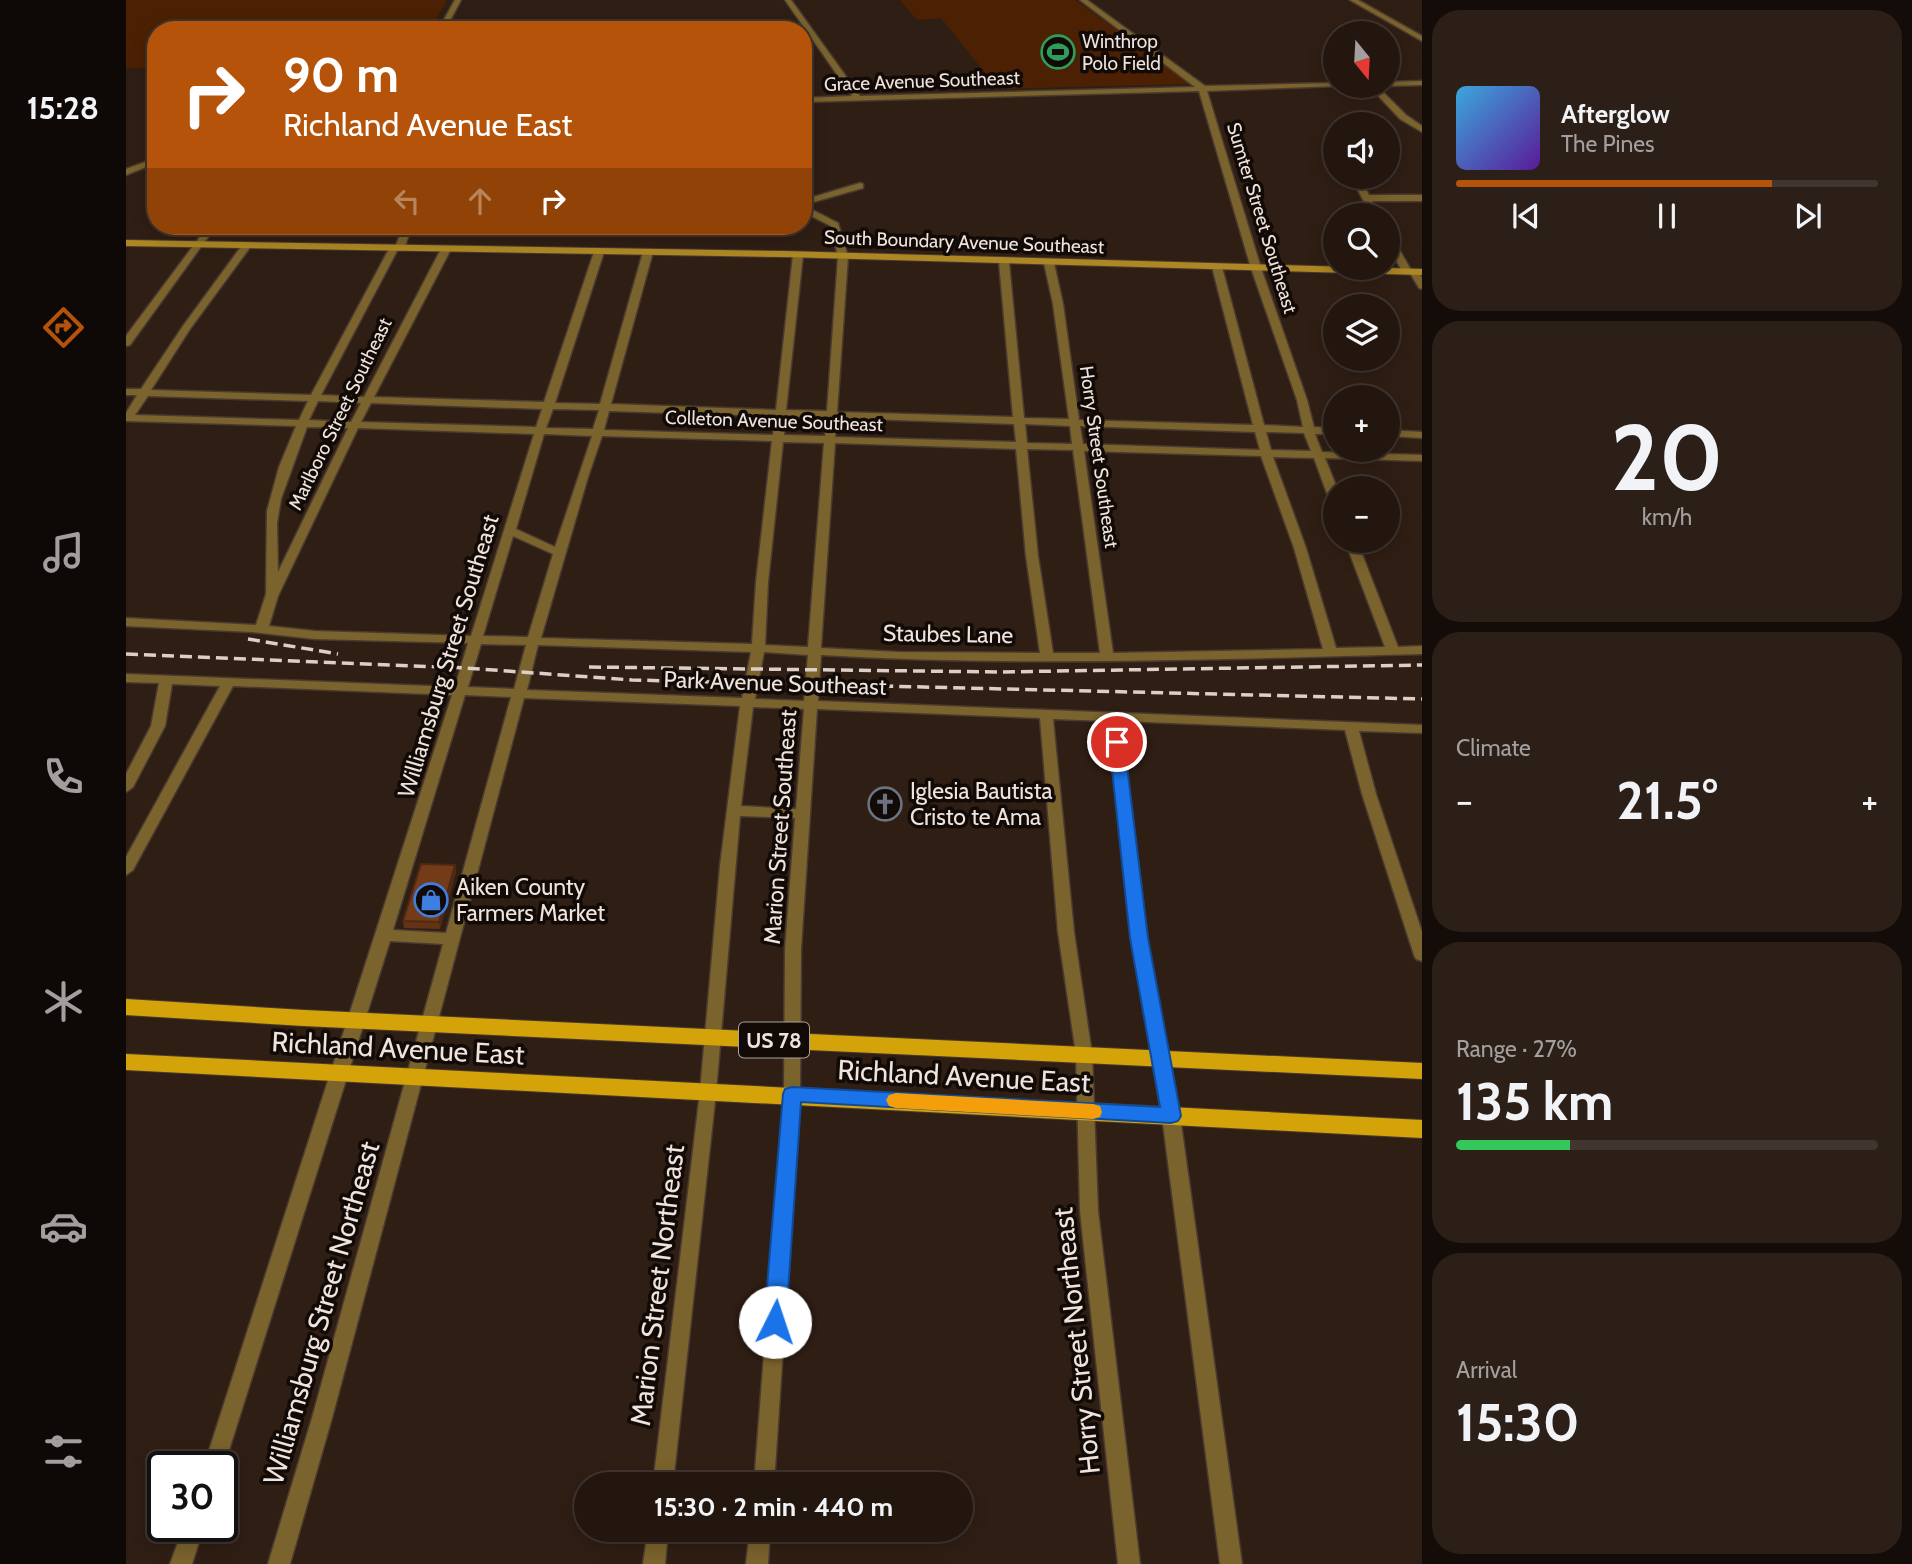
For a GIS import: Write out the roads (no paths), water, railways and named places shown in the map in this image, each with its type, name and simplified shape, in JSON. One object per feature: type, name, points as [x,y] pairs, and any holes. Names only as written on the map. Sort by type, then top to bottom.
[{"type":"main road","name":"Richland Avenue East","points":[[126,1007],[1422,1071]]},
{"type":"main road","name":"Richland Avenue East","points":[[126,1062],[792,1094],[1422,1129]]},
{"type":"street","points":[[446,21],[458,0]]},
{"type":"street","points":[[788,0],[803,21]]},
{"type":"street","points":[[1083,0],[1202,88]]},
{"type":"street","points":[[1353,0],[1422,39]]},
{"type":"street","points":[[812,34],[858,99]]},
{"type":"street","points":[[1400,84],[1422,83]]},
{"type":"street","name":"Grace Avenue Southeast","points":[[812,100],[1323,85]]},
{"type":"street","name":"Sumter Street Southeast","points":[[1202,88],[1256,268],[1302,400],[1308,430],[1326,476]]},
{"type":"street","points":[[1385,98],[1403,117],[1420,128]]},
{"type":"street","points":[[126,172],[147,164]]},
{"type":"street","points":[[812,202],[860,186]]},
{"type":"street","points":[[1361,189],[1369,203]]},
{"type":"street","points":[[1366,198],[1422,198]]},
{"type":"street","name":"Marion Street Southeast","points":[[792,1094],[793,949],[843,257],[835,225],[812,211]]},
{"type":"street","points":[[126,343],[206,235]]},
{"type":"street","name":"Marlboro Street Southeast","points":[[272,597],[270,523],[281,480],[315,399],[404,235]]},
{"type":"street","name":"South Boundary Avenue Southeast","points":[[126,243],[798,255],[1414,272]]},
{"type":"street","points":[[127,418],[146,393],[186,328],[246,246]]},
{"type":"street","name":"Marlboro Street Southeast","points":[[262,629],[264,614],[354,426],[446,249]]},
{"type":"street","name":"Williamsburg Street Southeast","points":[[338,1073],[548,405],[599,252]]},
{"type":"street","points":[[416,1077],[533,642],[598,433],[648,252]]},
{"type":"street","points":[[1400,253],[1422,286]]},
{"type":"street","name":"Marion Street Southeast","points":[[708,1092],[727,866],[736,811],[747,704],[758,648],[762,582],[798,255]]},
{"type":"street","points":[[1004,262],[1031,556],[1047,656]]},
{"type":"street","name":"Horry Street Southeast","points":[[1049,263],[1058,304],[1072,421],[1079,448],[1107,656]]},
{"type":"street","points":[[1217,267],[1266,452],[1300,548],[1331,653]]},
{"type":"street","name":"Colleton Avenue Southeast","points":[[126,392],[1323,431]]},
{"type":"street","name":"Colleton Avenue Southeast","points":[[127,418],[1422,458]]},
{"type":"street","points":[[1400,434],[1422,435]]},
{"type":"street","points":[[509,530],[560,553]]},
{"type":"street","points":[[1356,553],[1393,651]]},
{"type":"street","points":[[126,622],[262,629],[315,635],[473,642]]},
{"type":"street","name":"Staubes Lane","points":[[473,642],[758,648],[898,656],[1107,656],[1422,650]]},
{"type":"street","name":"Park Avenue Southeast","points":[[126,678],[1422,729]]},
{"type":"street","points":[[126,788],[158,726],[166,680]]},
{"type":"street","points":[[126,870],[228,682]]},
{"type":"street","points":[[1046,715],[1066,932],[1084,1054],[1087,1111]]},
{"type":"street","points":[[1114,718],[1139,938],[1171,1116],[1231,1564]]},
{"type":"street","points":[[1351,726],[1373,806],[1422,955]]},
{"type":"street","points":[[736,811],[804,814]]},
{"type":"street","points":[[383,935],[453,939]]},
{"type":"street","points":[[219,1451],[338,1073]]},
{"type":"street","name":"Williamsburg Street Northeast","points":[[279,1564],[416,1077]]},
{"type":"street","name":"Marion Street Northeast","points":[[664,1472],[708,1092]]},
{"type":"street","points":[[765,1472],[792,1094]]},
{"type":"street","name":"Horry Street Northeast","points":[[1087,1111],[1089,1211],[1129,1564]]},
{"type":"street","points":[[180,1564],[188,1542]]},
{"type":"street","points":[[654,1564],[657,1542]]},
{"type":"street","points":[[757,1564],[759,1542]]},
{"type":"railway","points":[[248,639],[338,654]]},
{"type":"railway","points":[[126,654],[465,668],[632,680],[1422,699]]},
{"type":"railway","points":[[589,667],[1000,672],[1422,665]]},
{"type":"place","name":"Winthrop Polo Field","points":[[1058,52]]},
{"type":"place","name":"Iglesia Bautista Cristo te Ama","points":[[885,804]]},
{"type":"place","name":"Aiken County Farmers Market","points":[[431,900]]}]
